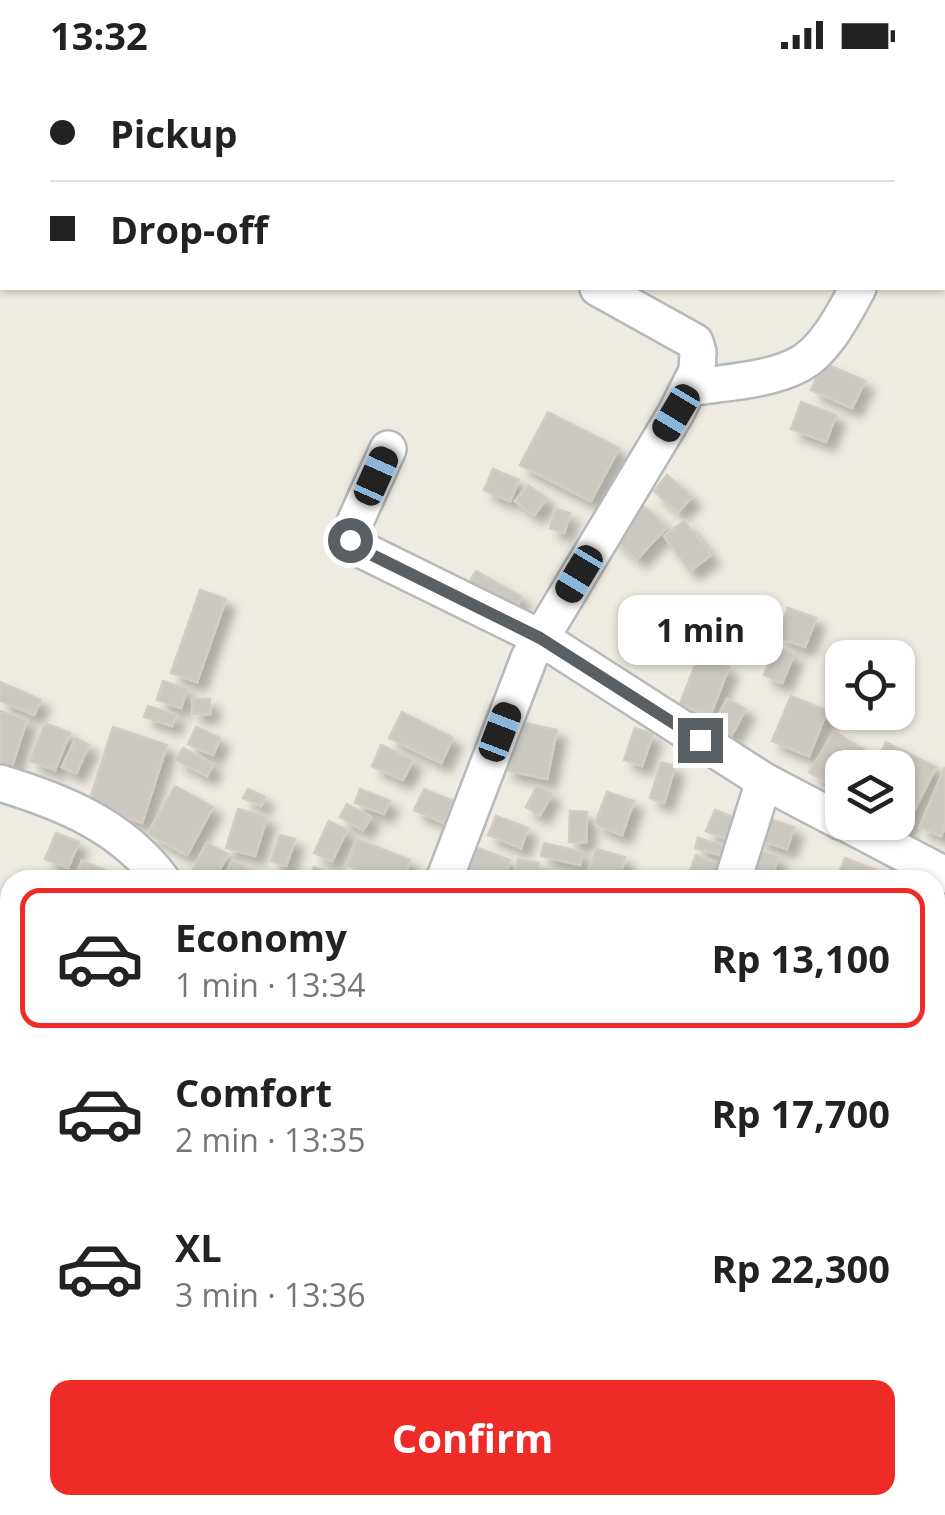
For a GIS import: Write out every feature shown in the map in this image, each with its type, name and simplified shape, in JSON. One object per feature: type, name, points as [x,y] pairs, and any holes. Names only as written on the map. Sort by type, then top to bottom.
[{"type":"street","points":[[448,870],[529,658],[690,388],[699,361],[695,342],[643,301],[605,290]]},
{"type":"street","points":[[690,388],[776,373],[803,363],[828,337],[857,290]]},
{"type":"street","points":[[388,449],[352,531],[350,540],[354,546],[540,638],[764,781],[825,813]]},
{"type":"street","points":[[737,870],[764,781]]},
{"type":"street","points":[[0,782],[110,828],[155,870]]},
{"type":"street","points":[[878,840],[935,870]]},
{"type":"building","points":[[824,363],[865,381],[852,408],[811,390]]},
{"type":"building","points":[[801,402],[836,415],[826,442],[791,429]]},
{"type":"building","points":[[548,412],[619,448],[591,501],[520,465]]},
{"type":"building","points":[[493,469],[519,480],[510,501],[484,490]]},
{"type":"building","points":[[667,475],[692,497],[678,512],[654,491]]},
{"type":"building","points":[[528,485],[547,499],[534,515],[515,501]]},
{"type":"building","points":[[640,503],[667,527],[637,559],[610,535]]},
{"type":"building","points":[[556,509],[570,513],[564,533],[550,528]]},
{"type":"building","points":[[684,521],[711,555],[690,571],[664,536]]},
{"type":"building","points":[[476,571],[522,597],[511,616],[465,590]]},
{"type":"building","points":[[200,590],[226,599],[197,682],[171,673]]},
{"type":"building","points":[[788,608],[816,618],[805,647],[777,637]]},
{"type":"building","points":[[775,646],[794,654],[782,683],[764,675]]},
{"type":"building","points":[[699,655],[729,667],[710,716],[680,704]]},
{"type":"building","points":[[163,681],[187,689],[181,708],[157,700]]},
{"type":"building","points":[[0,682],[41,700],[34,715],[0,701]]},
{"type":"building","points":[[791,696],[825,710],[809,756],[772,741]]},
{"type":"building","points":[[193,699],[210,699],[210,714],[193,714]]},
{"type":"building","points":[[727,699],[746,709],[731,736],[713,726]]},
{"type":"building","points":[[148,706],[176,715],[172,726],[144,717]]},
{"type":"building","points":[[0,711],[27,720],[10,772],[0,769]]},
{"type":"building","points":[[402,712],[453,738],[441,763],[389,738]]},
{"type":"building","points":[[515,721],[557,730],[547,779],[505,770]]},
{"type":"building","points":[[45,723],[70,733],[55,770],[30,761]]},
{"type":"building","points":[[113,727],[167,745],[142,823],[88,805]]},
{"type":"building","points":[[196,727],[220,738],[213,755],[188,744]]},
{"type":"building","points":[[635,728],[653,734],[642,766],[624,760]]},
{"type":"building","points":[[835,732],[864,750],[825,750],[825,782],[809,772]]},
{"type":"building","points":[[76,738],[89,745],[76,773],[62,767]]},
{"type":"building","points":[[886,742],[902,750],[882,750]]},
{"type":"building","points":[[381,745],[413,760],[403,780],[372,766]]},
{"type":"building","points":[[183,748],[213,764],[207,776],[176,760]]},
{"type":"building","points":[[915,756],[936,767],[915,808]]},
{"type":"building","points":[[661,762],[675,766],[664,803],[650,798]]},
{"type":"building","points":[[945,767],[945,827],[941,836],[920,827]]},
{"type":"building","points":[[175,786],[213,807],[187,855],[148,834]]},
{"type":"building","points":[[537,786],[552,794],[540,815],[526,807]]},
{"type":"building","points":[[248,789],[265,797],[261,806],[243,798]]},
{"type":"building","points":[[360,789],[390,801],[384,814],[355,803]]},
{"type":"building","points":[[424,789],[453,801],[444,823],[414,810]]},
{"type":"building","points":[[607,792],[634,801],[622,835],[595,824]]},
{"type":"building","points":[[347,804],[371,817],[363,830],[340,817]]},
{"type":"building","points":[[238,809],[267,817],[255,856],[226,848]]},
{"type":"building","points":[[715,810],[748,823],[740,844],[706,831]]},
{"type":"building","points":[[570,811],[587,812],[586,842],[569,842]]},
{"type":"building","points":[[496,816],[528,828],[521,848],[488,835]]},
{"type":"building","points":[[764,817],[794,827],[787,849],[757,839]]},
{"type":"building","points":[[329,821],[347,830],[332,861],[314,853]]},
{"type":"building","points":[[56,833],[79,842],[68,868],[45,859]]},
{"type":"building","points":[[280,835],[295,839],[286,866],[271,861]]},
{"type":"building","points":[[698,838],[736,849],[733,858],[695,848]]},
{"type":"building","points":[[357,839],[410,860],[406,870],[360,870],[347,865]]},
{"type":"building","points":[[207,843],[228,854],[219,870],[192,870]]},
{"type":"building","points":[[544,843],[582,852],[580,865],[541,856]]},
{"type":"building","points":[[475,847],[510,860],[506,870],[467,868]]},
{"type":"building","points":[[596,849],[625,857],[621,870],[589,870]]},
{"type":"building","points":[[753,849],[778,857],[774,870],[747,870]]},
{"type":"building","points":[[696,855],[727,867],[726,870],[690,870]]},
{"type":"building","points":[[845,858],[875,870],[840,870]]},
{"type":"building","points":[[518,859],[539,863],[538,870],[516,870]]},
{"type":"building","points":[[233,860],[245,867],[243,870],[228,870]]},
{"type":"building","points":[[82,861],[104,870],[79,870]]},
{"type":"route","points":[[350,540],[354,546],[540,638],[700,740]]}]
